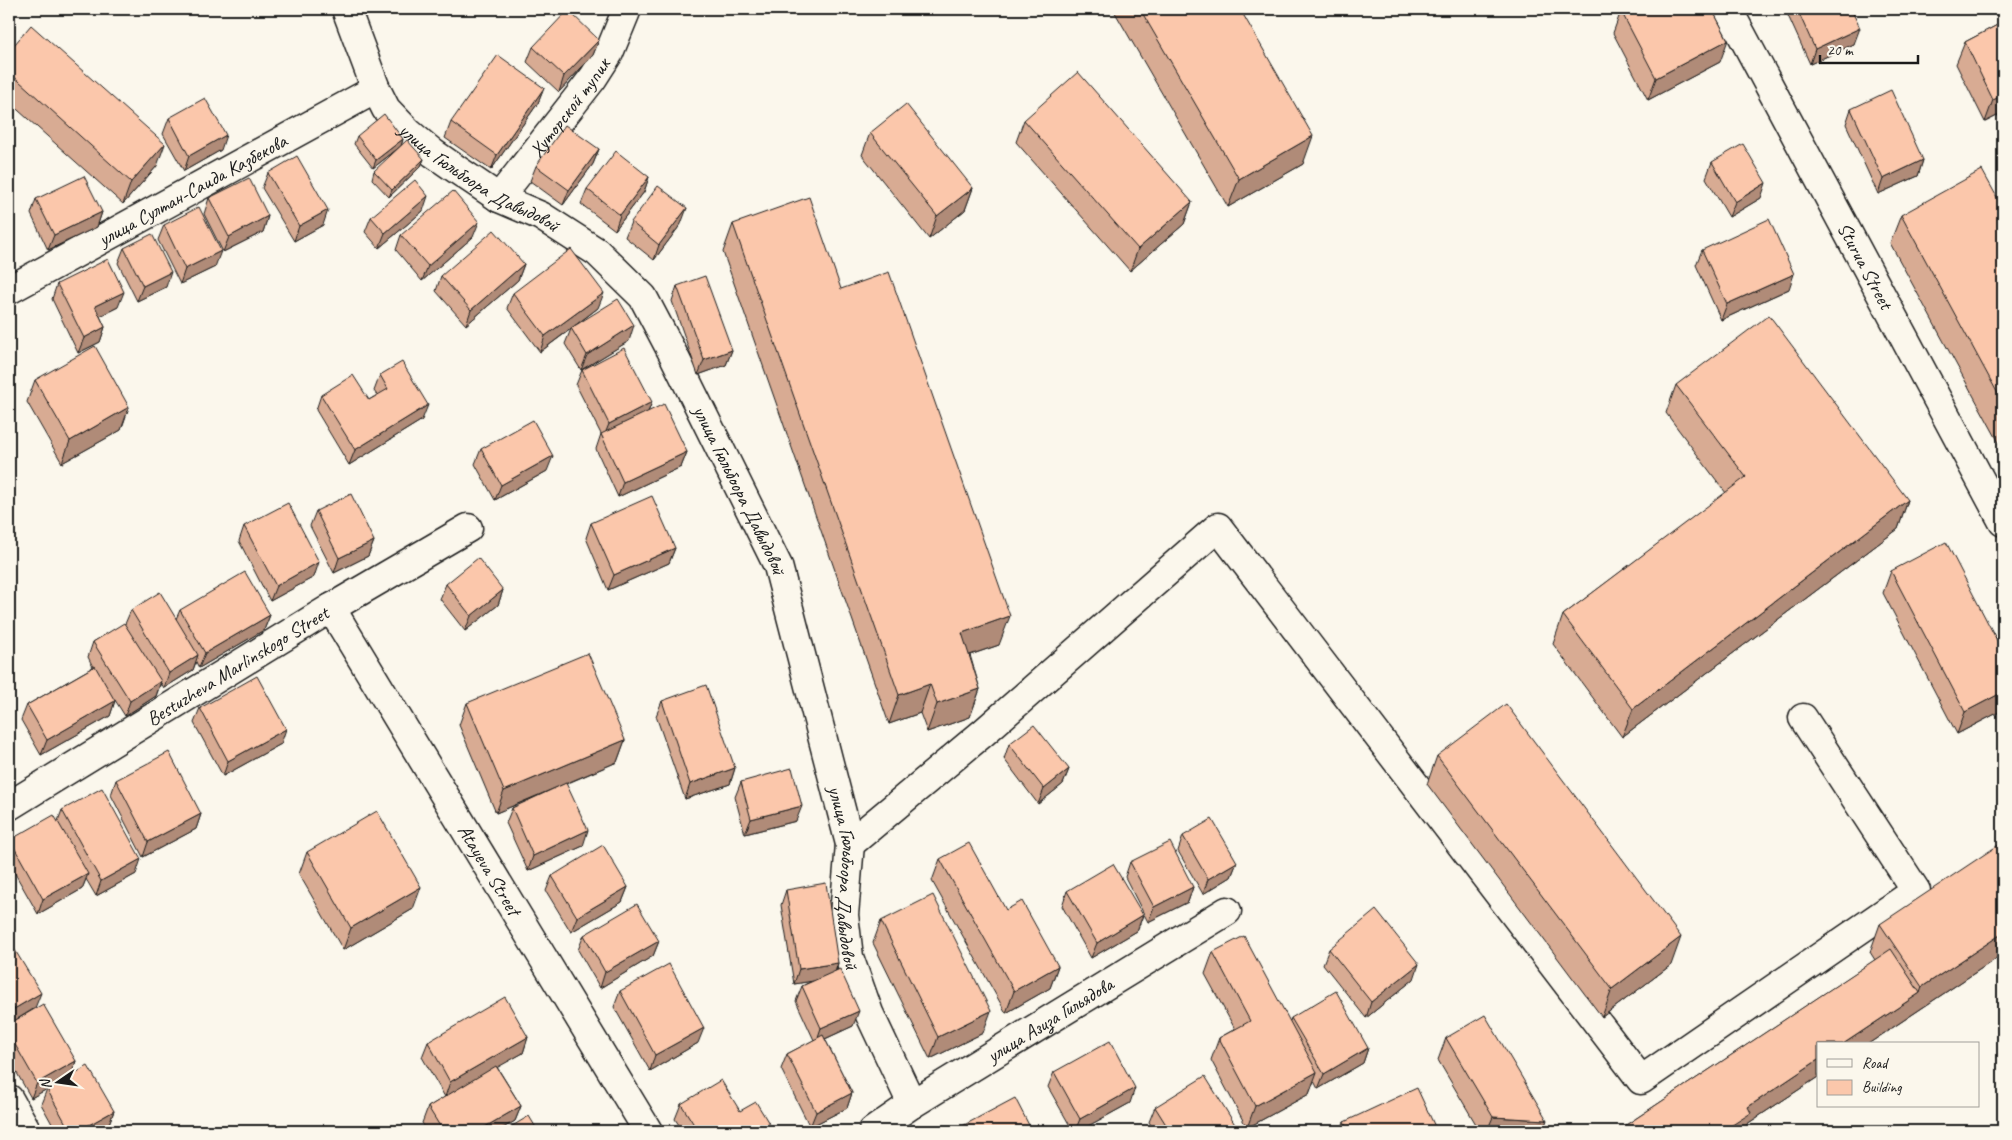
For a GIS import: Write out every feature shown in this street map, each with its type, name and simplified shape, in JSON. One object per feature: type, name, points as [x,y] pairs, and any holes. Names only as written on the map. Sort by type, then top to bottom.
[{"type":"street","name":"улица Гюльбоора Давыдовой","points":[[346,9],[376,89],[386,108],[408,132],[433,153],[499,198],[541,216],[597,252],[643,297],[778,566],[850,844],[844,914],[849,957],[869,1013],[912,1104]]},
{"type":"street","name":"Хуторской тупик","points":[[499,198],[593,78],[609,53],[627,9]]},
{"type":"street","name":"Sturua Street","points":[[1728,9],[2003,522]]},
{"type":"street","name":"улица Султан-Саида Казбекова","points":[[9,290],[376,89]]},
{"type":"street","points":[[850,844],[982,733],[1218,527],[1641,1080],[1916,890],[1803,718]]},
{"type":"street","name":"Bestuzheva Marlinskogo Street","points":[[11,800],[468,528]]},
{"type":"street","name":"Atayeva Street","points":[[331,608],[648,1131]]},
{"type":"street","name":"улица Азиза Гильядова","points":[[873,1131],[912,1104],[1227,911]]},
{"type":"street","points":[[9,1099],[27,1131]]},
{"type":"building","points":[[1140,9],[1240,9],[1313,136],[1239,179]]},
{"type":"building","points":[[1626,9],[1712,9],[1728,40],[1656,78],[1621,11]]},
{"type":"building","points":[[1797,9],[1851,9],[1860,28],[1815,49]]},
{"type":"building","points":[[568,10],[599,40],[564,76],[533,47]]},
{"type":"building","points":[[2003,22],[2003,95],[1993,100],[1965,42]]},
{"type":"building","points":[[31,25],[165,144],[131,182],[9,72],[9,51]]},
{"type":"building","points":[[498,55],[544,88],[497,155],[451,122]]},
{"type":"building","points":[[1078,72],[1192,202],[1138,249],[1024,120]]},
{"type":"building","points":[[1891,90],[1923,160],[1883,179],[1851,109]]},
{"type":"building","points":[[205,98],[226,135],[189,156],[169,118]]},
{"type":"building","points":[[906,104],[973,188],[937,216],[870,133]]},
{"type":"building","points":[[384,114],[403,139],[376,160],[357,136]]},
{"type":"building","points":[[565,125],[599,149],[569,190],[536,166]]},
{"type":"building","points":[[407,140],[424,159],[392,190],[374,171]]},
{"type":"building","points":[[1743,144],[1766,183],[1735,202],[1712,162]]},
{"type":"building","points":[[616,151],[649,177],[620,215],[587,189]]},
{"type":"building","points":[[297,156],[328,210],[299,226],[268,173]]},
{"type":"building","points":[[1982,170],[2003,208],[2003,403],[1901,215]]},
{"type":"building","points":[[84,176],[102,212],[54,235],[36,199]]},
{"type":"building","points":[[249,178],[268,216],[229,237],[209,198]]},
{"type":"building","points":[[415,180],[428,196],[385,233],[371,217]]},
{"type":"building","points":[[658,186],[687,208],[659,245],[631,222]]},
{"type":"building","points":[[453,191],[479,222],[428,266],[401,235]]},
{"type":"building","points":[[809,197],[841,289],[889,272],[1010,616],[962,633],[980,689],[937,704],[930,684],[899,695],[733,224]]},
{"type":"building","points":[[199,207],[221,251],[185,269],[164,225]]},
{"type":"building","points":[[1769,219],[1794,274],[1727,304],[1702,250]]},
{"type":"building","points":[[494,230],[524,264],[471,310],[441,276]]},
{"type":"building","points":[[152,234],[171,272],[143,286],[124,248]]},
{"type":"building","points":[[571,249],[604,293],[545,336],[513,293]]},
{"type":"building","points":[[108,259],[124,292],[95,306],[105,327],[84,338],[57,284]]},
{"type":"building","points":[[705,276],[732,350],[704,360],[677,286]]},
{"type":"building","points":[[618,299],[634,325],[587,355],[571,328]]},
{"type":"building","points":[[1769,315],[1908,500],[1633,709],[1563,615],[1746,477],[1676,385]]},
{"type":"building","points":[[95,346],[129,407],[70,441],[35,380]]},
{"type":"building","points":[[624,348],[652,402],[609,424],[582,370]]},
{"type":"building","points":[[402,362],[428,405],[355,450],[321,395],[353,375],[369,400],[388,389],[380,375]]},
{"type":"building","points":[[664,404],[687,452],[623,482],[601,434]]},
{"type":"building","points":[[533,420],[553,456],[501,485],[481,449]]},
{"type":"building","points":[[351,494],[374,541],[339,558],[316,511]]},
{"type":"building","points":[[652,496],[675,548],[614,575],[591,523]]},
{"type":"building","points":[[288,503],[319,562],[276,586],[244,526]]},
{"type":"building","points":[[1946,542],[2003,652],[2003,692],[1965,712],[1891,571]]},
{"type":"building","points":[[478,558],[503,590],[471,616],[446,584]]},
{"type":"building","points":[[245,572],[270,615],[205,653],[180,610]]},
{"type":"building","points":[[160,592],[198,655],[169,673],[131,610]]},
{"type":"building","points":[[9,599],[13,607],[9,609]]},
{"type":"building","points":[[124,623],[161,681],[130,701],[93,642]]},
{"type":"building","points":[[588,653],[625,740],[504,791],[467,703]]},
{"type":"building","points":[[95,666],[115,701],[47,740],[27,705]]},
{"type":"building","points":[[257,676],[286,729],[228,761],[200,708]]},
{"type":"building","points":[[706,685],[735,768],[690,784],[662,701]]},
{"type":"building","points":[[1506,704],[1681,937],[1612,989],[1437,756]]},
{"type":"building","points":[[1034,725],[1069,769],[1044,789],[1009,744]]},
{"type":"building","points":[[169,752],[201,814],[148,842],[116,780]]},
{"type":"building","points":[[792,768],[802,806],[751,819],[741,782]]},
{"type":"building","points":[[566,783],[588,830],[533,856],[512,808]]},
{"type":"building","points":[[102,788],[141,859],[101,881],[62,810]]},
{"type":"building","points":[[377,811],[421,887],[351,928],[307,852]]},
{"type":"building","points":[[54,815],[88,874],[43,899],[10,840]]},
{"type":"building","points":[[1212,819],[1237,862],[1208,879],[1183,836]]},
{"type":"building","points":[[1170,842],[1193,887],[1154,907],[1130,862]]},
{"type":"building","points":[[2003,842],[2003,933],[1922,987],[1880,924]]},
{"type":"building","points":[[969,843],[1006,910],[1022,901],[1058,966],[1014,991],[940,859]]},
{"type":"building","points":[[603,845],[628,887],[577,917],[552,876]]},
{"type":"building","points":[[1113,864],[1143,915],[1097,943],[1067,891]]},
{"type":"building","points":[[826,883],[838,963],[799,969],[786,890]]},
{"type":"building","points":[[933,895],[991,1011],[938,1037],[881,921]]},
{"type":"building","points":[[637,904],[659,941],[605,972],[584,935]]},
{"type":"building","points":[[1376,910],[1419,964],[1371,1002],[1329,949]]},
{"type":"building","points":[[9,922],[13,930],[9,933]]},
{"type":"building","points":[[1244,936],[1317,1072],[1255,1106],[1219,1038],[1250,1021],[1213,952]]},
{"type":"building","points":[[9,942],[41,993],[9,1012]]},
{"type":"building","points":[[1891,949],[1920,993],[1846,1042],[1817,1042],[1817,1061],[1748,1107],[1751,1113],[1723,1131],[1617,1131]]},
{"type":"building","points":[[669,964],[704,1028],[655,1055],[620,991]]},
{"type":"building","points":[[840,969],[859,1011],[821,1028],[802,986]]},
{"type":"building","points":[[1336,991],[1368,1048],[1324,1074],[1291,1018]]},
{"type":"building","points":[[505,997],[528,1037],[450,1082],[428,1042]]},
{"type":"building","points":[[43,1004],[76,1061],[37,1083],[9,1034],[9,1024]]},
{"type":"building","points":[[1485,1015],[1547,1120],[1493,1117],[1446,1038]]},
{"type":"building","points":[[823,1035],[852,1093],[816,1112],[787,1054]]},
{"type":"building","points":[[1110,1041],[1135,1088],[1080,1119],[1054,1072]]},
{"type":"building","points":[[88,1066],[114,1111],[78,1131],[70,1131],[47,1089]]},
{"type":"building","points":[[496,1066],[521,1106],[478,1131],[443,1131],[428,1107]]},
{"type":"building","points":[[1205,1076],[1239,1131],[1170,1131],[1155,1107]]},
{"type":"building","points":[[721,1080],[740,1111],[756,1102],[773,1130],[698,1131],[681,1104]]},
{"type":"building","points":[[1417,1088],[1437,1131],[1348,1131],[1344,1122]]},
{"type":"building","points":[[1015,1098],[1032,1131],[953,1131]]},
{"type":"building","points":[[529,1116],[538,1131],[504,1131]]}]
